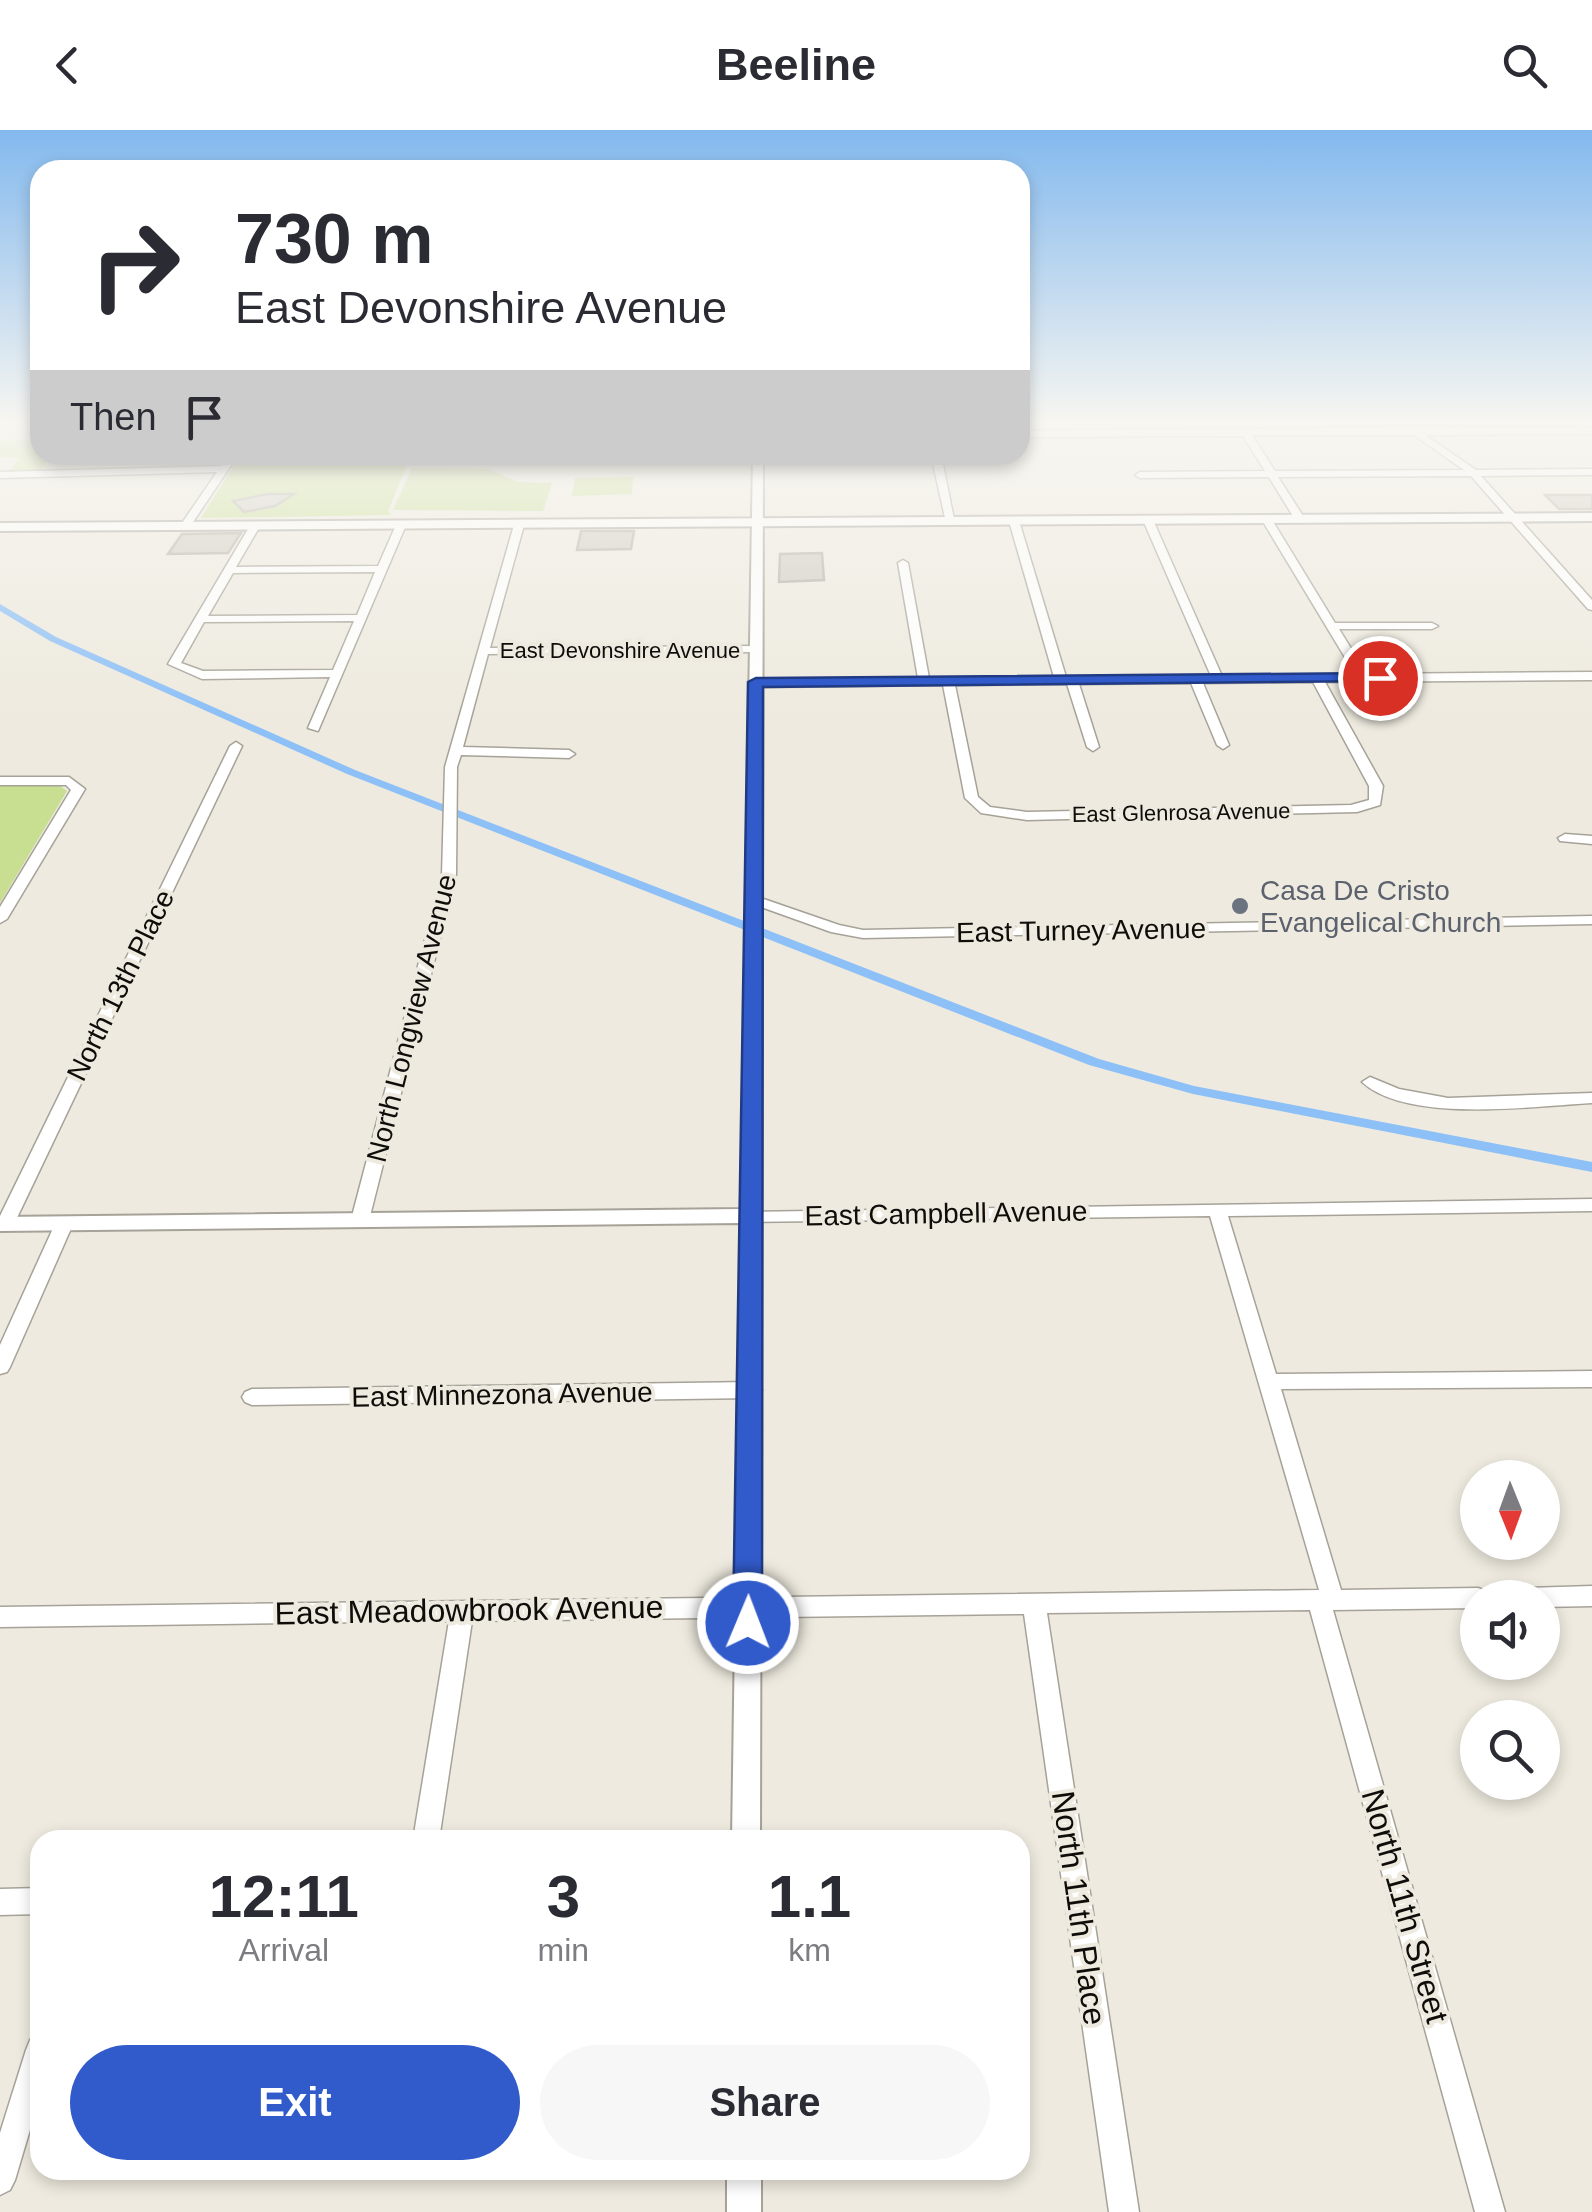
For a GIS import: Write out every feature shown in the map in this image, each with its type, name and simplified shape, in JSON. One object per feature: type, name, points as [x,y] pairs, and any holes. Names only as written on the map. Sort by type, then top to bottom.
[{"type":"main road","points":[[0,528],[1479,518]]},
{"type":"street","points":[[185,526],[190,518]]},
{"type":"street","points":[[746,1830],[758,518]]},
{"type":"street","points":[[1513,518],[1592,606]]},
{"type":"street","points":[[1148,520],[1218,679]]},
{"type":"street","points":[[1267,520],[1363,678]]},
{"type":"street","points":[[1014,521],[1066,680],[1093,747]]},
{"type":"street","name":"North Longview Avenue","points":[[360,1220],[449,875],[456,751],[520,524]]},
{"type":"street","points":[[314,728],[401,525]]},
{"type":"street","points":[[255,526],[174,664],[202,674],[338,673]]},
{"type":"street","points":[[903,563],[924,681]]},
{"type":"street","points":[[230,570],[382,569]]},
{"type":"street","points":[[202,619],[361,618]]},
{"type":"street","points":[[1332,626],[1432,626]]},
{"type":"street","name":"East Devonshire Avenue","points":[[484,651],[756,649]]},
{"type":"street","name":"East Devonshire Avenue","points":[[756,682],[1592,676]]},
{"type":"street","name":"East Glenrosa Avenue","points":[[948,681],[968,792],[986,810],[1026,816],[1352,809],[1375,802],[1376,786],[1317,678]]},
{"type":"street","points":[[1195,679],[1223,745]]},
{"type":"street","name":"North 13th Place","points":[[2,1224],[236,746]]},
{"type":"street","points":[[456,751],[569,754]]},
{"type":"street","points":[[0,781],[77,784],[0,919]]},
{"type":"street","points":[[1565,838],[1592,840]]},
{"type":"street","name":"East Turney Avenue","points":[[754,919],[864,934],[1592,920]]},
{"type":"street","points":[[1370,1082],[1392,1095],[1424,1103],[1592,1098]]},
{"type":"street","name":"East Campbell Avenue","points":[[2,1224],[1592,1205]]},
{"type":"street","name":"North 11th Street","points":[[1217,1208],[1490,2212]]},
{"type":"street","points":[[0,1367],[64,1224]]},
{"type":"street","points":[[1267,1382],[1592,1378]]},
{"type":"street","name":"East Minnezona Avenue","points":[[252,1397],[752,1390]]},
{"type":"street","points":[[1560,1597],[1592,1596]]},
{"type":"street","name":"East Meadowbrook Avenue","points":[[0,1617],[1460,1598]]},
{"type":"street","name":"North 11th Place","points":[[1034,1604],[1124,2212]]},
{"type":"street","points":[[428,1830],[462,1610]]},
{"type":"street","points":[[0,1902],[30,1901]]},
{"type":"street","points":[[0,2180],[30,2082]]},
{"type":"street","points":[[744,2180],[744,2212]]},
{"type":"green space","points":[[0,786],[60,786],[67,791],[0,903]]},
{"type":"building","points":[[581,531],[634,531],[631,549],[577,550]]},
{"type":"building","points":[[241,533],[228,553],[168,554],[182,534]]},
{"type":"building","points":[[822,553],[824,580],[779,582],[780,554]]},
{"type":"waterway","points":[[0,607],[53,639],[351,772],[1094,1062],[1193,1090],[1592,1167]]},
{"type":"place","name":"Casa De Cristo Evangelical Church","points":[[1240,906]]},
{"type":"route","points":[[748,1623],[756,682],[1380,678]]}]
